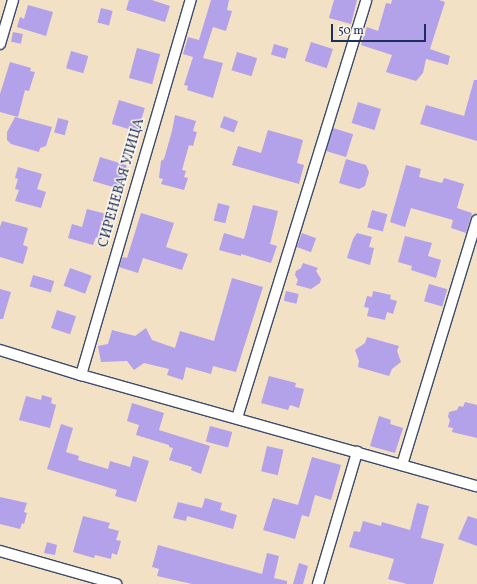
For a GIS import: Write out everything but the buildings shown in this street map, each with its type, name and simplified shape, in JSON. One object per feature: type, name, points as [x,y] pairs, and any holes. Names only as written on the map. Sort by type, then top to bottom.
[{"type":"street","points":[[0,44],[13,0]]},
{"type":"street","name":"СИРЕНЕВАЯ УЛИЦА","points":[[81,375],[191,0]]},
{"type":"street","points":[[237,418],[366,0]]},
{"type":"street","points":[[402,465],[477,220]]},
{"type":"street","points":[[0,350],[81,375],[477,486]]},
{"type":"street","points":[[318,584],[357,452]]},
{"type":"street","points":[[0,551],[116,584]]}]
